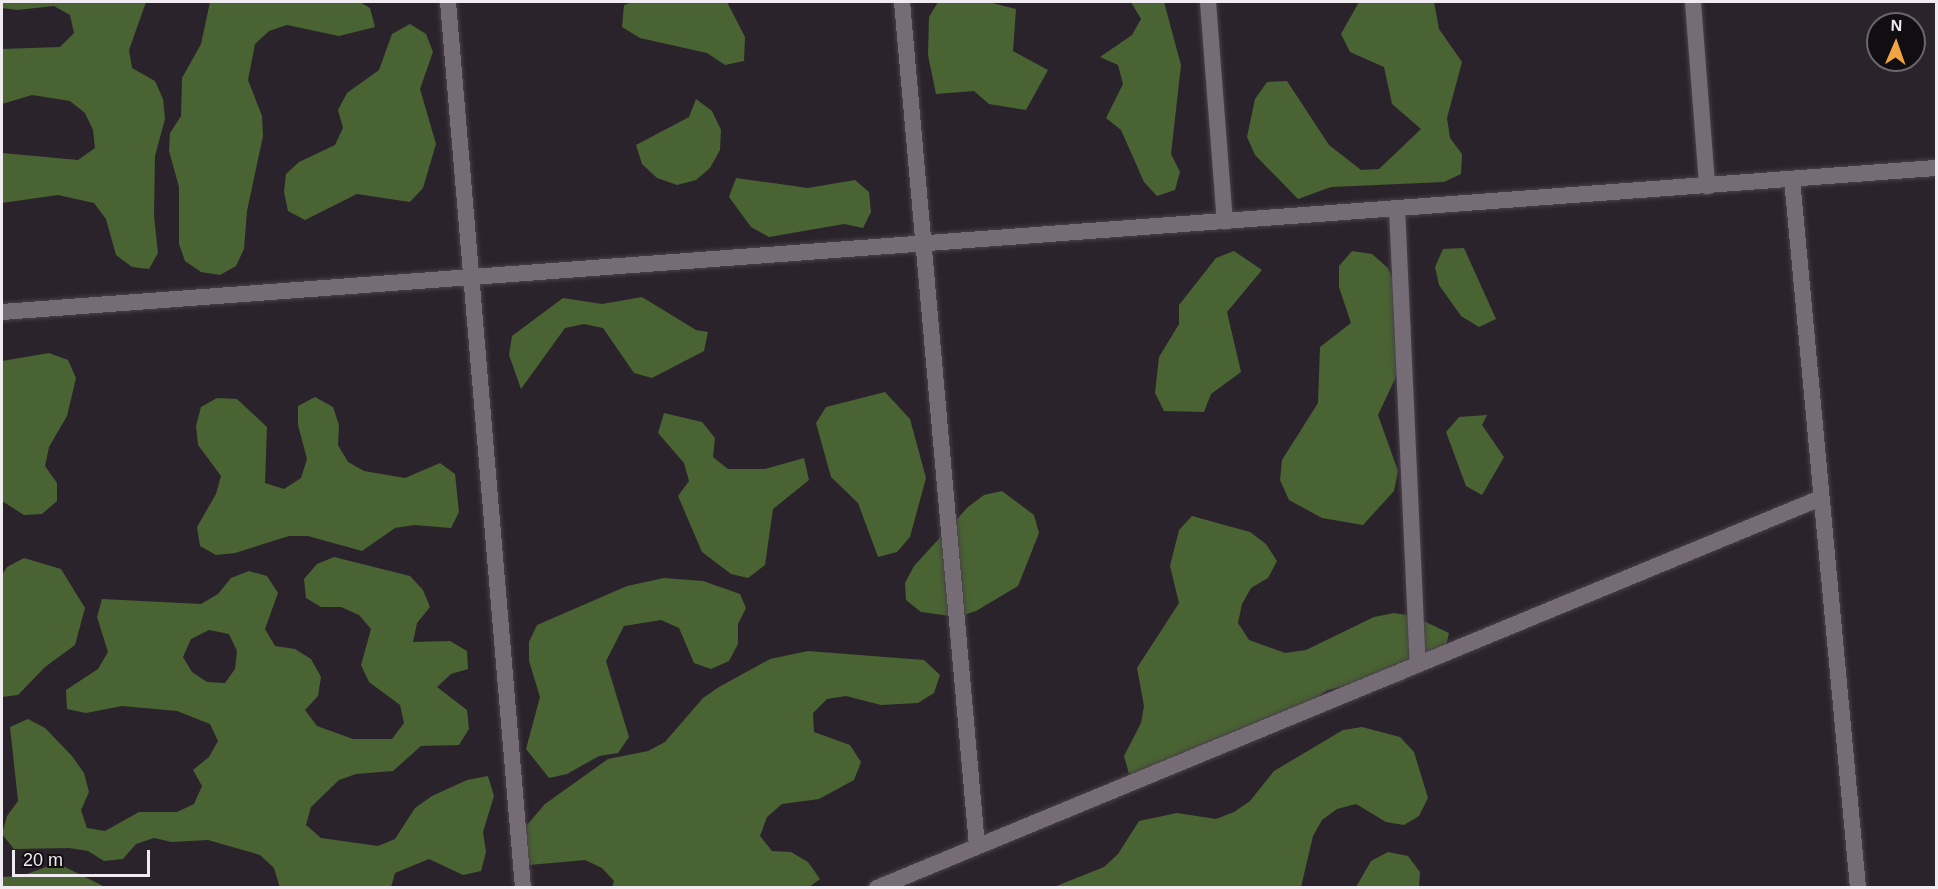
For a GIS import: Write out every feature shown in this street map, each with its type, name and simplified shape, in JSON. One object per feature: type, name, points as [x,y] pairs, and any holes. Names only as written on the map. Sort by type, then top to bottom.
[{"type":"street","points":[[448,2],[469,278],[523,888]]},
{"type":"street","points":[[902,2],[977,846]]},
{"type":"street","points":[[1208,2],[1225,221]]},
{"type":"street","points":[[1693,2],[1707,186]]},
{"type":"street","points":[[2,312],[1936,168]]},
{"type":"street","points":[[1792,179],[1858,888]]},
{"type":"street","points":[[1397,208],[1418,665]]},
{"type":"street","points":[[878,888],[1821,498]]},
{"type":"green space","points":[[2,2],[146,2],[129,50],[132,68],[155,81],[163,99],[165,119],[155,156],[154,216],[158,253],[149,269],[132,267],[116,255],[106,219],[94,203],[58,195],[2,203],[2,153],[78,160],[95,148],[93,130],[85,113],[70,101],[32,95],[2,104],[2,49],[60,47],[74,33],[70,15],[54,6],[17,10],[2,8]]},
{"type":"green space","points":[[210,2],[360,2],[370,8],[375,27],[339,36],[287,25],[269,31],[255,44],[248,80],[262,116],[263,136],[247,211],[244,249],[236,266],[220,275],[201,272],[185,261],[179,244],[179,187],[169,151],[170,133],[181,116],[182,78],[201,44]]},
{"type":"green space","points":[[633,2],[727,2],[745,37],[744,61],[725,65],[707,53],[640,38],[622,27],[624,5]]},
{"type":"green space","points":[[938,2],[988,2],[1016,9],[1013,51],[1048,70],[1026,110],[989,104],[974,91],[936,94],[928,55],[929,17]]},
{"type":"green space","points":[[1131,2],[1164,2],[1181,65],[1171,154],[1180,172],[1175,190],[1157,196],[1144,182],[1121,130],[1106,118],[1123,84],[1118,65],[1100,57],[1132,35],[1141,19]]},
{"type":"green space","points":[[1359,2],[1434,2],[1439,29],[1462,62],[1447,118],[1450,138],[1462,154],[1461,174],[1444,182],[1331,187],[1298,199],[1255,155],[1247,137],[1255,99],[1267,82],[1287,81],[1329,145],[1361,170],[1379,169],[1421,129],[1392,104],[1384,67],[1350,52],[1341,34]]},
{"type":"green space","points":[[410,24],[426,34],[433,52],[420,89],[436,144],[423,188],[410,202],[357,194],[305,220],[288,211],[284,192],[286,174],[299,162],[335,145],[343,128],[338,110],[347,93],[379,70],[392,34]]},
{"type":"green space","points":[[696,99],[712,111],[721,130],[720,150],[710,168],[696,180],[677,185],[657,178],[642,164],[636,145],[689,117]]},
{"type":"green space","points":[[736,178],[808,188],[855,180],[869,192],[871,212],[863,228],[844,224],[769,237],[751,227],[729,197]]},
{"type":"green space","points":[[1464,248],[1496,319],[1479,327],[1461,316],[1439,285],[1435,267],[1443,249]]},
{"type":"green space","points":[[1234,251],[1262,270],[1227,312],[1241,372],[1211,394],[1204,412],[1164,411],[1155,393],[1159,357],[1179,324],[1179,305],[1216,258]]},
{"type":"green space","points":[[1352,251],[1372,254],[1388,268],[1411,325],[1411,345],[1378,415],[1398,471],[1394,491],[1363,525],[1322,518],[1289,500],[1280,480],[1282,460],[1318,403],[1320,347],[1351,323],[1339,287],[1339,266]]},
{"type":"green space","points":[[642,297],[696,330],[708,332],[704,351],[652,378],[634,373],[603,328],[584,324],[565,328],[521,389],[509,355],[512,336],[563,298],[602,304]]},
{"type":"green space","points":[[49,353],[68,360],[76,378],[67,416],[49,447],[45,466],[57,483],[57,501],[42,514],[24,515],[2,501],[2,361]]},
{"type":"green space","points":[[885,392],[910,419],[926,478],[910,537],[897,552],[878,557],[858,503],[831,477],[816,423],[826,407]]},
{"type":"green space","points":[[315,397],[333,407],[339,425],[338,445],[348,462],[364,471],[405,478],[440,463],[455,474],[459,512],[451,528],[414,525],[395,528],[362,551],[308,536],[289,536],[235,553],[216,555],[200,546],[197,527],[216,494],[221,476],[198,445],[196,426],[201,407],[217,398],[237,399],[267,427],[265,483],[284,489],[301,478],[307,459],[298,425],[298,406]]},
{"type":"green space","points":[[664,413],[702,422],[715,438],[713,457],[728,469],[765,469],[804,458],[809,480],[773,509],[765,565],[748,578],[731,574],[702,552],[678,496],[689,481],[684,463],[658,433]]},
{"type":"green space","points":[[1487,415],[1482,425],[1504,457],[1482,495],[1466,486],[1446,432],[1459,417]]},
{"type":"green space","points":[[1002,491],[1034,515],[1039,533],[1018,586],[976,611],[958,617],[921,612],[906,600],[905,583],[914,566],[968,507],[984,495]]},
{"type":"green space","points":[[1192,516],[1250,532],[1266,544],[1277,561],[1268,578],[1251,588],[1242,604],[1238,623],[1249,640],[1285,653],[1306,650],[1374,617],[1394,613],[1413,616],[1449,633],[1446,646],[1403,681],[1384,687],[1346,686],[1327,690],[1298,712],[1146,780],[1129,774],[1124,756],[1141,723],[1144,706],[1137,668],[1179,603],[1170,566],[1179,530]]},
{"type":"green space","points":[[334,557],[410,576],[423,590],[430,607],[417,623],[413,642],[450,641],[467,651],[468,669],[451,674],[437,687],[467,710],[469,729],[459,745],[421,746],[393,771],[356,774],[339,780],[311,807],[306,825],[321,838],[378,846],[395,839],[415,808],[432,796],[467,780],[488,776],[494,796],[483,832],[486,852],[481,871],[463,875],[429,859],[395,873],[391,887],[280,888],[274,868],[260,855],[208,840],[172,842],[154,838],[136,844],[123,859],[104,861],[88,851],[69,848],[14,849],[2,834],[7,816],[18,801],[10,727],[28,719],[45,728],[72,756],[84,773],[89,792],[81,810],[87,828],[105,831],[139,812],[177,812],[194,804],[202,786],[193,770],[209,757],[218,741],[210,724],[177,711],[122,706],[86,713],[67,709],[66,690],[98,669],[108,652],[97,617],[102,599],[201,604],[218,594],[231,578],[249,571],[267,576],[278,593],[265,629],[275,646],[295,649],[311,659],[321,677],[318,696],[305,710],[317,726],[353,739],[392,739],[404,723],[400,705],[369,682],[361,665],[371,629],[359,615],[341,607],[321,607],[306,598],[304,579],[317,564]],"holes":[[[209,630],[229,634],[237,651],[235,669],[225,683],[207,682],[192,672],[183,657],[191,639]]]},
{"type":"green space","points":[[24,558],[61,569],[85,608],[75,645],[45,667],[18,695],[2,697],[2,575],[7,567]]},
{"type":"green space","points":[[664,578],[703,581],[740,594],[746,608],[738,624],[738,644],[729,661],[711,669],[694,663],[679,628],[661,620],[624,626],[606,661],[629,737],[618,753],[599,756],[567,774],[549,778],[526,749],[540,697],[529,661],[529,642],[537,625],[627,586]]},
{"type":"green space","points":[[808,651],[924,660],[940,675],[934,693],[918,703],[881,705],[846,696],[827,699],[813,713],[814,732],[850,745],[861,762],[854,780],[819,799],[782,804],[767,817],[760,836],[772,851],[791,852],[808,862],[820,879],[809,887],[612,887],[614,881],[602,868],[585,860],[529,865],[520,833],[545,804],[608,759],[648,751],[665,742],[703,698],[719,687],[770,659]]},
{"type":"green space","points":[[1362,727],[1400,737],[1414,752],[1428,798],[1419,816],[1404,825],[1386,822],[1356,804],[1337,809],[1322,820],[1313,836],[1301,887],[1054,887],[1104,867],[1118,854],[1139,821],[1177,813],[1216,819],[1234,812],[1250,801],[1274,771],[1343,730]]},
{"type":"green space","points":[[1388,852],[1408,856],[1420,872],[1419,887],[1356,887],[1371,861]]},
{"type":"green space","points":[[57,863],[105,887],[2,887],[2,877],[21,876]]}]
